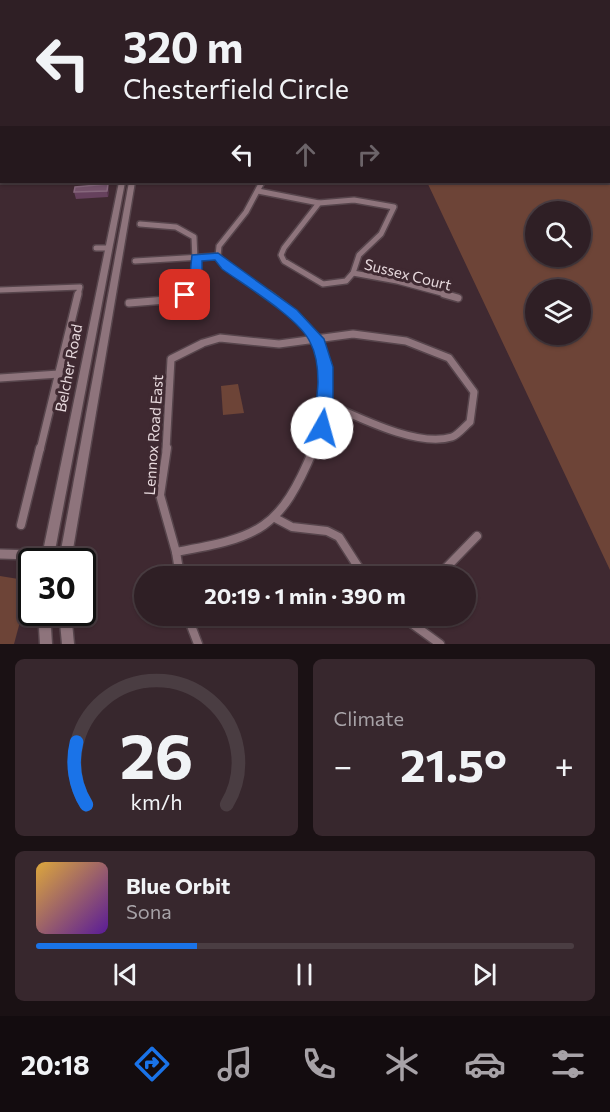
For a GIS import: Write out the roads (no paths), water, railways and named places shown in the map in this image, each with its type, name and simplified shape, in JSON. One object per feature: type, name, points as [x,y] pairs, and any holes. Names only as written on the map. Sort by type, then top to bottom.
[{"type":"main road","name":"Belcher Road","points":[[49,548],[122,183]]},
{"type":"main road","name":"Belcher Road","points":[[67,548],[132,183]]},
{"type":"main road","points":[[45,626],[46,644]]},
{"type":"main road","points":[[66,626],[68,644]]},
{"type":"street","points":[[178,566],[176,552],[222,543],[250,534],[275,518],[303,477],[322,428],[326,403],[326,367],[316,339],[292,313],[226,266],[218,256],[219,246],[246,212],[262,183]]},
{"type":"street","points":[[258,191],[289,195],[319,203],[354,200],[394,207],[381,234],[359,255],[353,273],[346,281],[335,284],[323,284],[282,258],[284,249],[319,203]]},
{"type":"street","points":[[129,303],[156,301],[188,293],[196,284],[195,239],[188,232],[166,225],[140,224]]},
{"type":"street","points":[[96,248],[109,248]]},
{"type":"street","points":[[135,261],[218,256]]},
{"type":"street","name":"Sussex Court","points":[[353,273],[397,281],[458,298]]},
{"type":"street","points":[[0,290],[80,287],[21,525]]},
{"type":"street","points":[[316,339],[353,334],[406,341],[449,358],[474,392],[470,422],[453,437],[419,438],[386,429],[326,403]]},
{"type":"street","name":"Lennox Road East","points":[[176,552],[160,495],[168,438],[171,359],[203,343],[220,338],[278,344],[316,339]]},
{"type":"street","points":[[0,378],[59,374]]},
{"type":"street","points":[[275,518],[287,526],[327,531],[339,537],[358,566]]},
{"type":"street","points":[[448,566],[477,536]]},
{"type":"street","points":[[0,554],[18,556]]},
{"type":"street","points":[[191,626],[198,644]]},
{"type":"street","points":[[415,626],[440,644]]}]
